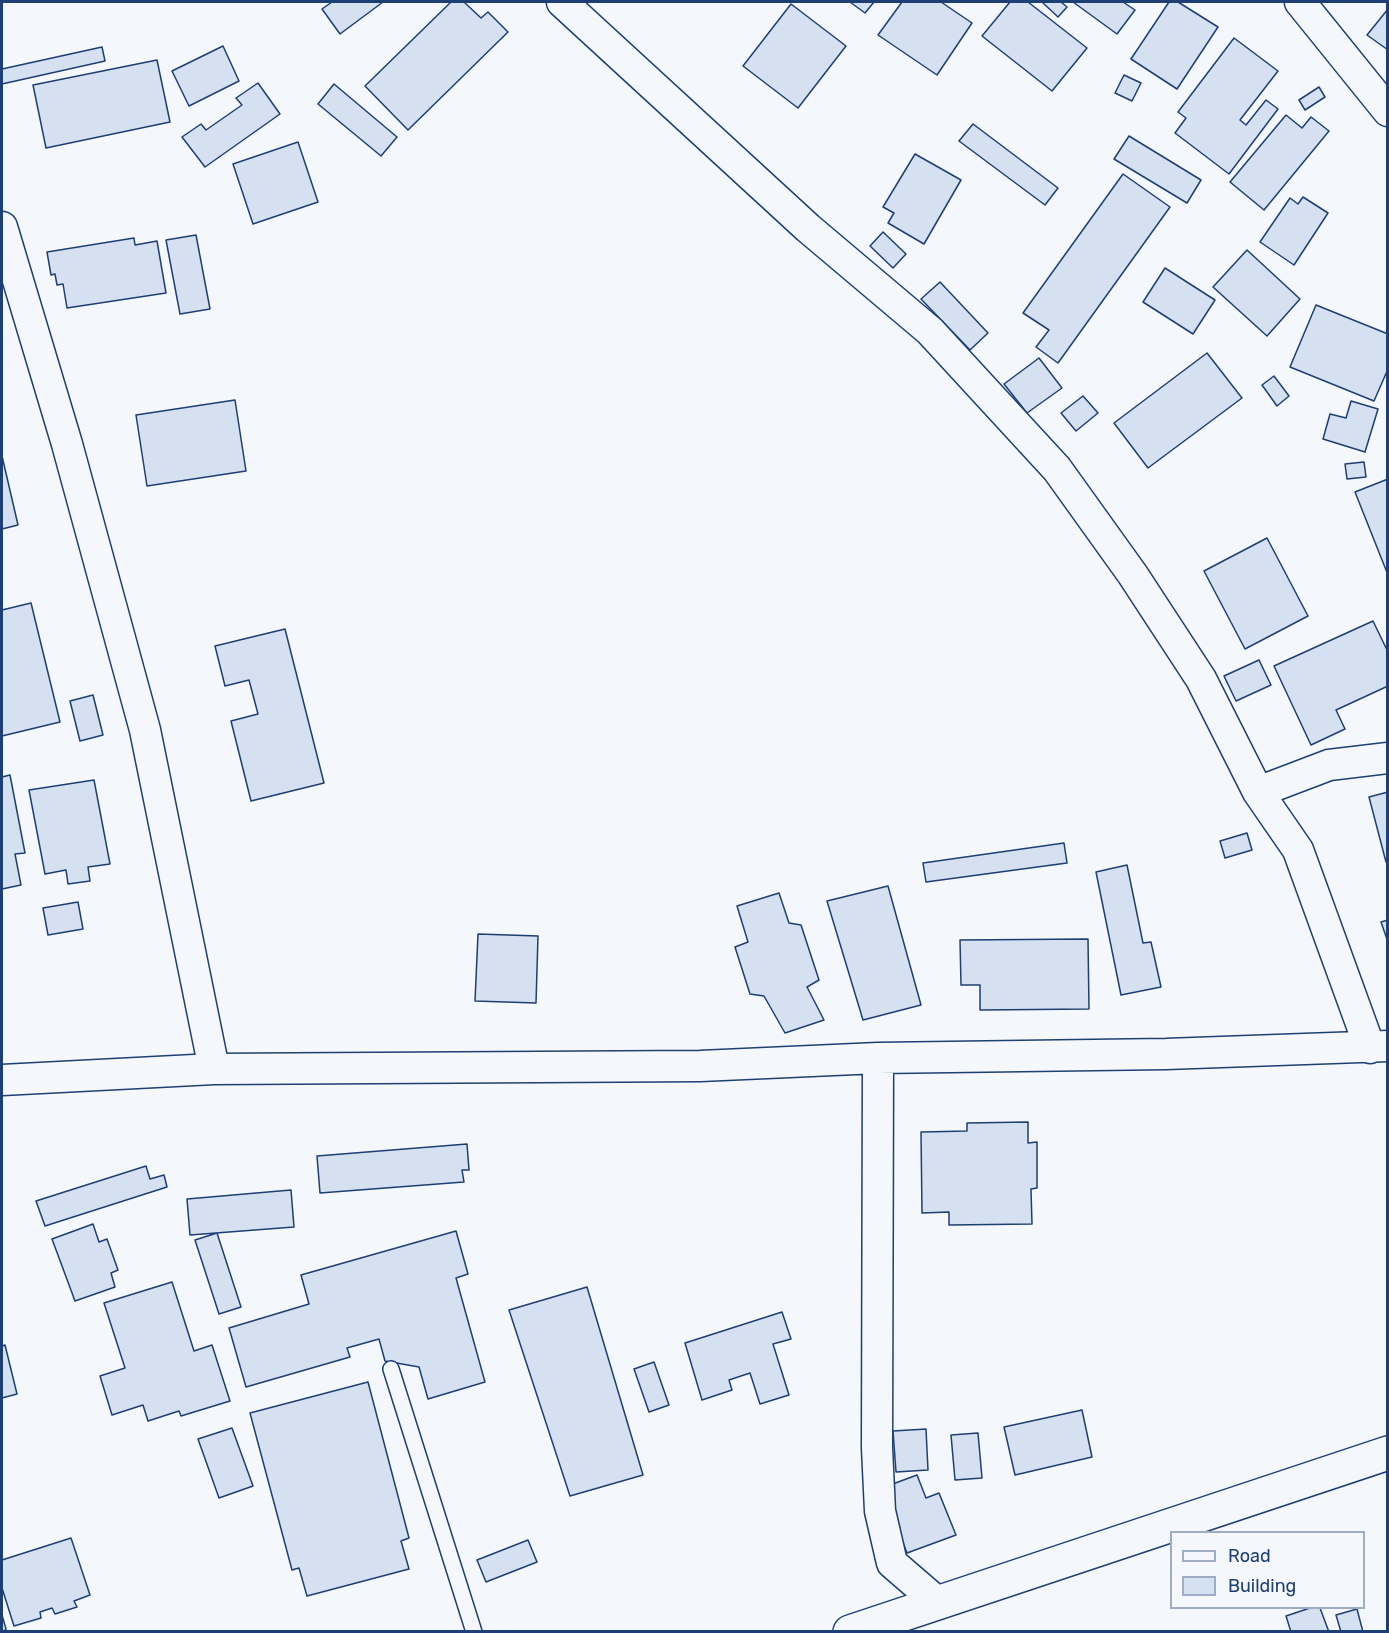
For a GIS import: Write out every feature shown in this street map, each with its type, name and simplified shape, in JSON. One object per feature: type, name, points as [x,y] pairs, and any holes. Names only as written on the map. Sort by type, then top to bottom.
[{"type":"main road","points":[[850,1632],[936,1601],[1388,1453]]},
{"type":"street","points":[[2,1080],[214,1069],[700,1066],[878,1058],[1166,1054],[1379,1047],[1298,850],[1258,792],[1201,679],[1133,575],[1057,469],[930,331],[808,228],[562,2]]},
{"type":"street","points":[[1300,2],[1388,111]]},
{"type":"street","points":[[2,230],[67,444],[145,730],[214,1069]]},
{"type":"street","points":[[1258,792],[1329,765],[1388,758]]},
{"type":"street","points":[[878,1058],[877,1448],[880,1511],[892,1563],[936,1601]]},
{"type":"lane","points":[[391,1369],[474,1632]]},
{"type":"building","points":[[332,2],[383,2],[340,34],[322,9]]},
{"type":"building","points":[[451,2],[464,2],[481,18],[488,12],[508,32],[408,130],[365,86]]},
{"type":"building","points":[[850,2],[874,2],[865,13]]},
{"type":"building","points":[[902,2],[941,2],[972,23],[937,75],[878,35]]},
{"type":"building","points":[[1010,2],[1028,2],[1087,48],[1052,91],[982,36]]},
{"type":"building","points":[[1042,2],[1061,2],[1067,7],[1058,17]]},
{"type":"building","points":[[1073,2],[1123,2],[1135,10],[1117,34]]},
{"type":"building","points":[[1169,2],[1178,2],[1218,27],[1177,89],[1131,59]]},
{"type":"building","points":[[791,4],[846,46],[798,108],[743,66]]},
{"type":"building","points":[[1388,9],[1388,50],[1367,35]]},
{"type":"building","points":[[1234,38],[1278,71],[1240,120],[1246,125],[1266,100],[1278,109],[1229,174],[1175,133],[1186,118],[1178,112]]},
{"type":"building","points":[[223,46],[239,81],[189,106],[172,71]]},
{"type":"building","points":[[102,47],[105,61],[2,84],[2,69]]},
{"type":"building","points":[[157,60],[170,122],[46,148],[33,85]]},
{"type":"building","points":[[1124,75],[1141,83],[1132,101],[1115,93]]},
{"type":"building","points":[[258,83],[280,114],[205,167],[182,137],[201,124],[206,130],[242,105],[236,98]]},
{"type":"building","points":[[334,84],[397,137],[381,156],[318,104]]},
{"type":"building","points":[[1319,87],[1325,97],[1305,110],[1299,100]]},
{"type":"building","points":[[1286,115],[1302,128],[1311,117],[1329,131],[1264,210],[1230,182]]},
{"type":"building","points":[[973,124],[1058,188],[1045,205],[959,141]]},
{"type":"building","points":[[1129,136],[1201,180],[1187,203],[1114,159]]},
{"type":"building","points":[[298,142],[318,202],[253,224],[233,164]]},
{"type":"building","points":[[915,154],[961,180],[924,244],[888,223],[894,213],[883,207]]},
{"type":"building","points":[[1123,174],[1170,207],[1058,363],[1036,347],[1049,330],[1023,313]]},
{"type":"building","points":[[1303,197],[1328,213],[1294,265],[1260,242],[1290,198],[1298,204]]},
{"type":"building","points":[[883,232],[906,254],[893,268],[870,246]]},
{"type":"building","points":[[196,235],[210,309],[180,314],[166,240]]},
{"type":"building","points":[[134,238],[135,245],[157,241],[166,293],[67,308],[63,284],[57,285],[55,274],[51,275],[47,252]]},
{"type":"building","points":[[1247,250],[1300,299],[1267,336],[1213,287]]},
{"type":"building","points":[[1165,268],[1215,300],[1193,334],[1143,302]]},
{"type":"building","points":[[940,282],[988,333],[970,350],[921,299]]},
{"type":"building","points":[[1316,305],[1388,334],[1388,369],[1374,401],[1290,367]]},
{"type":"building","points":[[1207,353],[1242,398],[1148,468],[1114,423]]},
{"type":"building","points":[[1039,358],[1062,388],[1027,413],[1004,384]]},
{"type":"building","points":[[1274,376],[1289,396],[1277,406],[1262,385]]},
{"type":"building","points":[[1083,396],[1098,413],[1076,431],[1061,413]]},
{"type":"building","points":[[235,400],[246,471],[147,486],[136,415]]},
{"type":"building","points":[[1351,401],[1378,409],[1365,452],[1323,439],[1330,414],[1346,418]]},
{"type":"building","points":[[2,456],[18,525],[2,529]]},
{"type":"building","points":[[1364,462],[1366,477],[1347,479],[1345,464]]},
{"type":"building","points":[[1388,479],[1388,575],[1355,492]]},
{"type":"building","points":[[1267,538],[1308,616],[1245,649],[1204,571]]},
{"type":"building","points":[[31,603],[60,722],[2,736],[2,610]]},
{"type":"building","points":[[1373,621],[1388,652],[1388,686],[1336,710],[1345,729],[1311,745],[1274,666]]},
{"type":"building","points":[[285,629],[324,783],[251,801],[231,721],[258,714],[249,680],[225,686],[215,646]]},
{"type":"building","points":[[1259,660],[1271,685],[1236,701],[1224,676]]},
{"type":"building","points":[[93,695],[103,735],[80,741],[70,701]]},
{"type":"building","points":[[10,775],[25,853],[15,854],[21,885],[2,889],[2,777]]},
{"type":"building","points":[[94,780],[110,864],[88,867],[90,881],[68,884],[66,870],[45,874],[29,790]]},
{"type":"building","points":[[1388,792],[1388,862],[1386,862],[1369,797]]},
{"type":"building","points":[[1247,833],[1252,850],[1225,858],[1220,841]]},
{"type":"building","points":[[1064,843],[1067,863],[926,882],[923,863]]},
{"type":"building","points":[[1127,865],[1143,943],[1151,942],[1161,987],[1121,995],[1096,872]]},
{"type":"building","points":[[888,886],[921,1005],[863,1020],[827,901]]},
{"type":"building","points":[[779,893],[789,923],[801,925],[819,980],[807,987],[824,1020],[785,1033],[764,996],[750,994],[735,947],[748,942],[737,906]]},
{"type":"building","points":[[78,902],[83,929],[48,935],[43,908]]},
{"type":"building","points":[[1388,920],[1388,942],[1381,922]]},
{"type":"building","points":[[478,934],[538,936],[536,1003],[475,1001]]},
{"type":"building","points":[[1088,939],[1089,1009],[980,1010],[980,985],[961,985],[960,940]]},
{"type":"building","points":[[1028,1122],[1028,1143],[1037,1142],[1037,1188],[1031,1189],[1032,1224],[949,1225],[949,1212],[922,1213],[921,1132],[967,1131],[967,1123]]},
{"type":"building","points":[[467,1144],[469,1170],[462,1170],[464,1182],[320,1193],[317,1156]]},
{"type":"building","points":[[146,1166],[150,1179],[164,1175],[167,1187],[45,1226],[36,1201]]},
{"type":"building","points":[[291,1190],[294,1227],[190,1235],[187,1199]]},
{"type":"building","points":[[93,1224],[99,1242],[107,1239],[118,1270],[111,1273],[115,1287],[75,1301],[52,1239]]},
{"type":"building","points":[[456,1231],[468,1274],[456,1278],[485,1382],[428,1399],[419,1367],[385,1361],[379,1339],[347,1348],[350,1357],[246,1387],[229,1328],[309,1304],[301,1275]]},
{"type":"building","points":[[217,1233],[241,1307],[219,1314],[195,1240]]},
{"type":"building","points":[[172,1282],[194,1351],[212,1345],[230,1401],[181,1416],[179,1411],[148,1421],[143,1405],[112,1415],[100,1376],[125,1368],[104,1303]]},
{"type":"building","points":[[587,1287],[643,1475],[570,1496],[509,1310]]},
{"type":"building","points":[[782,1312],[791,1339],[773,1344],[789,1395],[760,1404],[750,1373],[729,1380],[732,1390],[702,1400],[685,1343]]},
{"type":"building","points":[[5,1345],[17,1394],[2,1398],[2,1346]]},
{"type":"building","points":[[654,1362],[669,1405],[649,1412],[634,1369]]},
{"type":"building","points":[[368,1382],[409,1538],[401,1541],[409,1569],[307,1596],[299,1568],[292,1570],[250,1413]]},
{"type":"building","points":[[1082,1410],[1092,1457],[1015,1475],[1004,1427]]},
{"type":"building","points":[[232,1428],[253,1486],[219,1498],[198,1439]]},
{"type":"building","points":[[926,1429],[928,1470],[896,1472],[893,1431]]},
{"type":"building","points":[[978,1433],[982,1478],[955,1480],[951,1435]]},
{"type":"building","points":[[917,1475],[926,1498],[939,1493],[956,1535],[907,1553],[882,1488]]},
{"type":"building","points":[[71,1538],[90,1595],[74,1601],[77,1607],[55,1614],[52,1608],[40,1612],[41,1618],[14,1626],[2,1588],[2,1560]]},
{"type":"building","points":[[528,1540],[537,1562],[486,1582],[477,1560]]},
{"type":"building","points":[[1307,1609],[1320,1609],[1329,1632],[1291,1632],[1286,1616]]},
{"type":"building","points":[[1357,1609],[1363,1632],[1341,1632],[1336,1615]]},
{"type":"building","points":[[2,1615],[6,1629],[3,1632],[2,1632]]}]
